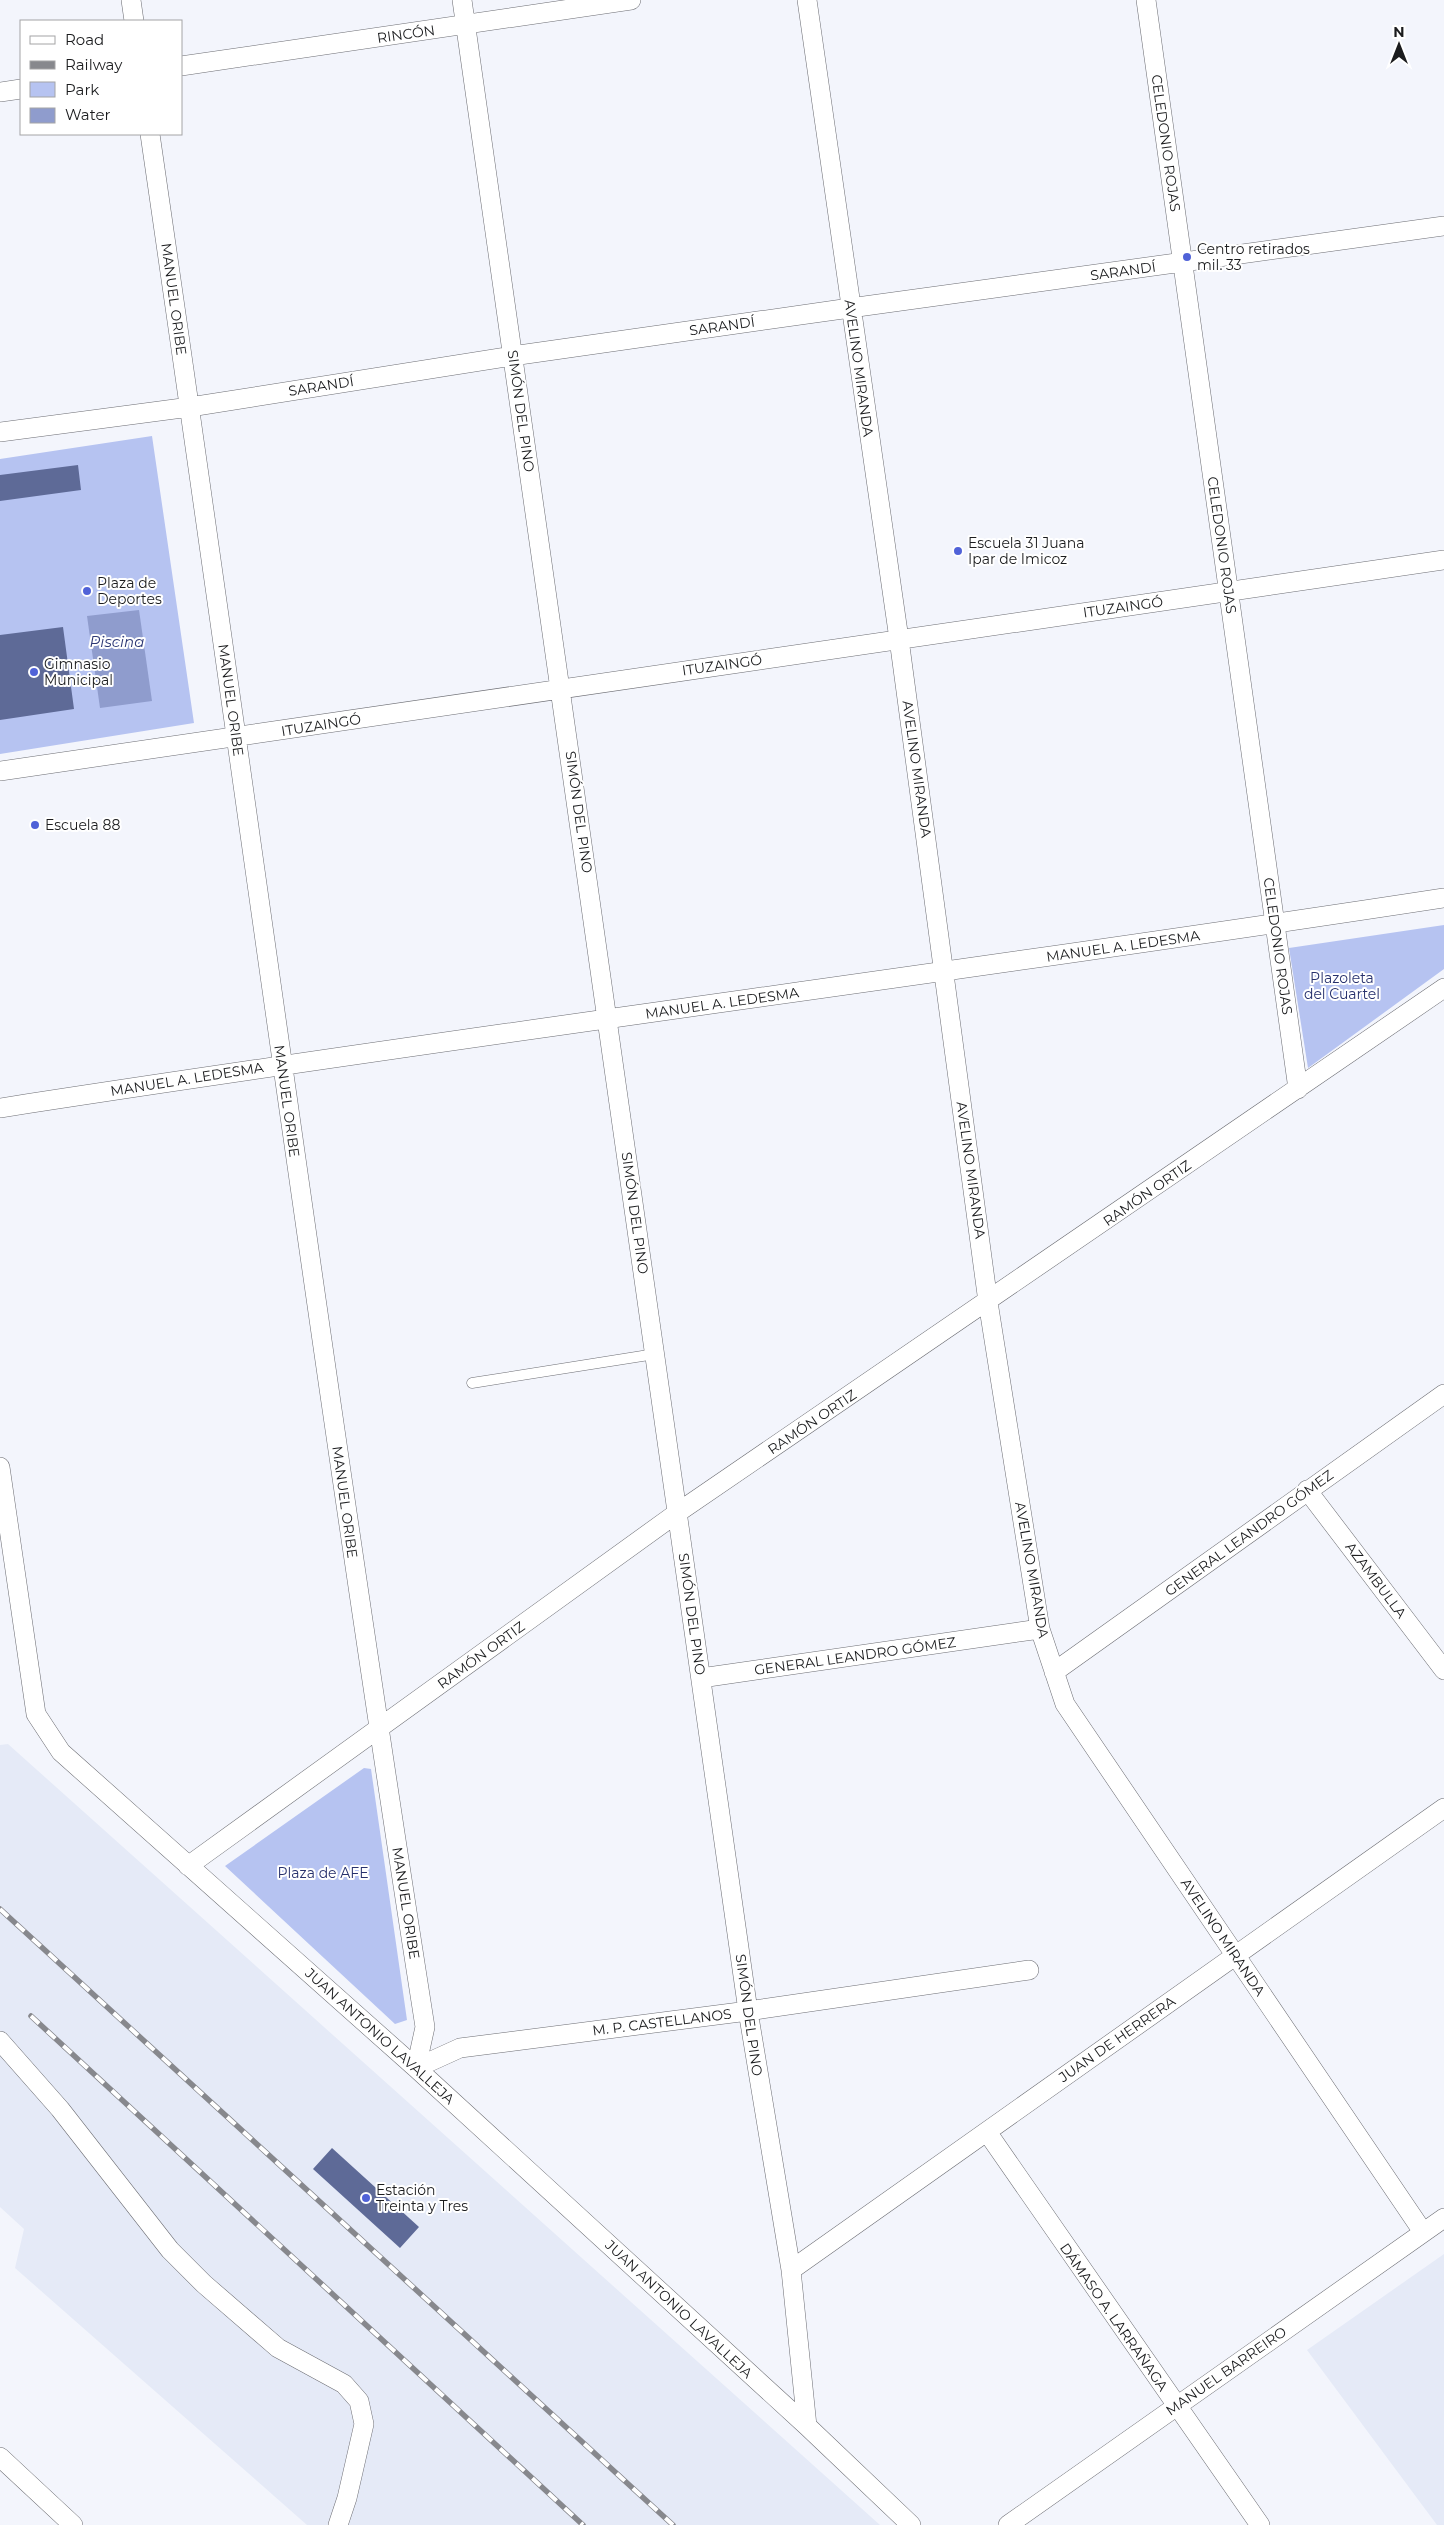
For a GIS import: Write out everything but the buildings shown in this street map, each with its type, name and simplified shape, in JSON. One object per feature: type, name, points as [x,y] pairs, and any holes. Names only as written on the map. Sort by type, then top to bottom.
[{"type":"street","points":[[131,0],[134,20]]},
{"type":"street","name":"SIMÓN DEL PINO","points":[[462,0],[512,356],[562,687],[607,1019],[748,2011],[791,2270],[807,2426]]},
{"type":"street","name":"RINCÓN","points":[[182,66],[466,26],[631,0]]},
{"type":"street","name":"AVELINO MIRANDA","points":[[807,0],[899,640],[988,1302],[1040,1629],[1065,1704],[1091,1745],[1423,2232]]},
{"type":"street","name":"CELEDONIO ROJAS","points":[[1146,0],[1298,1089]]},
{"type":"street","points":[[0,92],[20,89]]},
{"type":"street","name":"MANUEL ORIBE","points":[[150,135],[378,1729],[425,2027],[416,2068]]},
{"type":"street","name":"SARANDÍ","points":[[0,432],[190,407],[512,356],[1444,226]]},
{"type":"street","name":"ITUZAINGÓ","points":[[0,771],[236,738],[562,687],[899,640],[1444,560]]},
{"type":"street","name":"MANUEL A. LEDESMA","points":[[0,1108],[282,1064],[944,972],[1444,898]]},
{"type":"street","name":"RAMÓN ORTIZ","points":[[188,1866],[678,1513],[1444,988]]},
{"type":"street","name":"GENERAL LEANDRO GÓMEZ","points":[[1054,1672],[1444,1394]]},
{"type":"street","name":"JUAN ANTONIO LAVALLEJA","points":[[0,1467],[36,1714],[61,1752],[416,2068],[807,2426],[911,2525]]},
{"type":"street","name":"AZAMBULLA","points":[[1307,1490],[1444,1670]]},
{"type":"street","name":"GENERAL LEANDRO GÓMEZ","points":[[701,1678],[1040,1629]]},
{"type":"street","name":"JUAN DE HERRERA","points":[[791,2270],[1444,1808]]},
{"type":"street","name":"M. P. CASTELLANOS","points":[[416,2068],[460,2048],[748,2011],[1029,1970]]},
{"type":"street","points":[[0,2041],[60,2110],[170,2250],[204,2284],[278,2348],[344,2384],[359,2401],[364,2424],[347,2498],[338,2525]]},
{"type":"street","name":"DÁMASO A. LARRAÑAGA","points":[[987,2132],[1260,2525]]},
{"type":"street","name":"MANUEL BARREIRO","points":[[1008,2525],[1444,2218]]},
{"type":"street","points":[[0,2458],[73,2525]]},
{"type":"lane","points":[[472,1383],[655,1354]]},
{"type":"shaded area","points":[[8,1744],[880,2525],[307,2525],[15,2268],[24,2229],[0,2207],[0,1745]]},
{"type":"shaded area","points":[[1444,2254],[1444,2525],[1437,2525],[1307,2350]]},
{"type":"green space","name":"Plaza de Deportes","points":[[152,436],[194,723],[0,754],[0,459]]},
{"type":"green space","name":"Plazoleta del Cuartel","points":[[1444,925],[1444,969],[1308,1068],[1289,948]]},
{"type":"green space","name":"Plaza de AFE","points":[[364,1768],[371,1769],[407,2020],[395,2024],[225,1866]]},
{"type":"water","name":"Piscina","points":[[139,610],[152,701],[100,708],[87,616]]},
{"type":"railway","points":[[0,1909],[673,2525]]},
{"type":"railway","points":[[31,2016],[583,2525]]},
{"type":"place","name":"Centro retirados mil. 33","points":[[1187,257]]},
{"type":"place","name":"Escuela 31 Juana Ipar de Imicoz","points":[[958,551]]},
{"type":"place","name":"Plaza de Deportes","points":[[87,591]]},
{"type":"place","name":"Gimnasio Municipal","points":[[34,672]]},
{"type":"place","name":"Escuela 88","points":[[35,825]]},
{"type":"place","name":"Estación Treinta y Tres","points":[[366,2198]]}]
